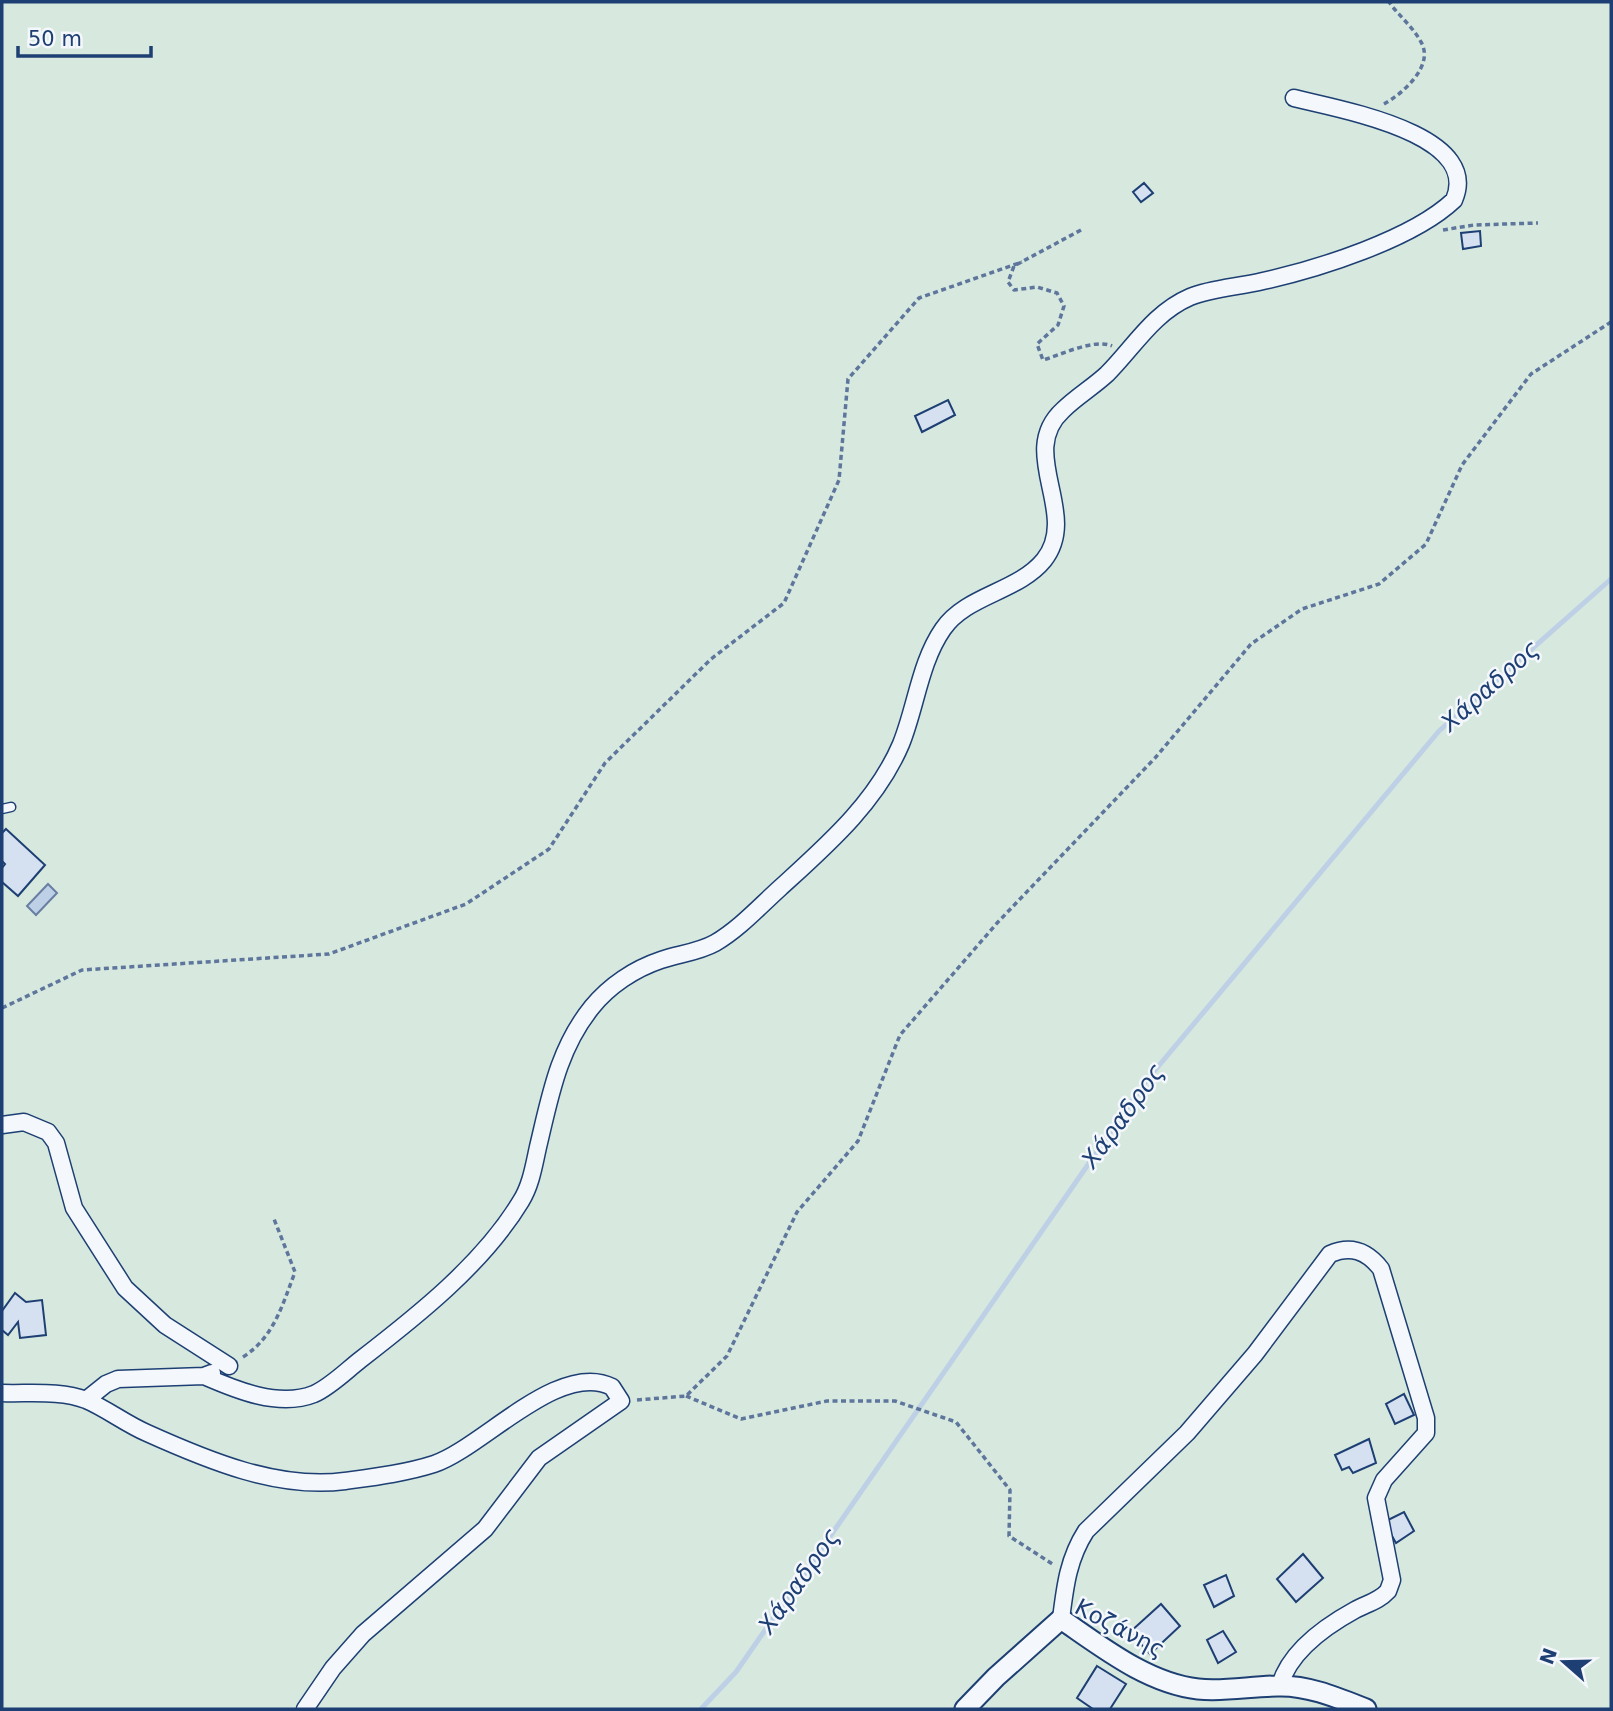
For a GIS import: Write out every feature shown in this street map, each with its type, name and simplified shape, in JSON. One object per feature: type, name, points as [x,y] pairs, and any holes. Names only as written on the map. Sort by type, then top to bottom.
[{"type":"street","points":[[204,1376],[249,1393],[282,1398],[313,1394],[424,1311],[482,1251],[522,1200],[532,1173],[562,1055],[593,1005],[629,974],[658,960],[710,946],[730,934],[831,842],[887,773],[901,743],[927,663],[945,625],[959,613],[1029,574],[1045,559],[1055,541],[1058,522],[1044,457],[1046,432],[1060,412],[1107,373],[1160,315],[1186,299],[1267,280],[1343,257],[1392,238],[1454,200],[1458,177],[1444,151],[1418,135],[1365,116],[1294,98]]},
{"type":"street","points":[[2,1125],[24,1122],[48,1132],[56,1143],[75,1208],[125,1289],[165,1325],[229,1366]]},
{"type":"street","points":[[1061,1619],[1067,1571],[1076,1547],[1086,1531],[1187,1433],[1255,1354],[1317,1267],[1330,1254],[1342,1249],[1364,1252],[1381,1269],[1426,1418],[1426,1433],[1384,1480],[1376,1499],[1392,1580],[1388,1591],[1353,1611],[1296,1653],[1285,1670],[1280,1685]]},
{"type":"street","points":[[86,1400],[106,1384],[118,1379],[204,1376],[229,1366]]},
{"type":"street","points":[[2,1393],[56,1395],[86,1400],[146,1432],[234,1468],[308,1482],[364,1478],[434,1464],[463,1449],[532,1401],[576,1384],[604,1383],[612,1387],[621,1401],[539,1458],[485,1529],[363,1634],[333,1668],[306,1709]]},
{"type":"street","name":"Κοζάνης","points":[[965,1709],[996,1676],[1061,1619],[1144,1672],[1174,1683],[1198,1689],[1280,1685],[1322,1693],[1366,1709]]},
{"type":"path","points":[[1365,116],[1401,95],[1410,86],[1424,56],[1421,41],[1389,2]]},
{"type":"path","points":[[1433,231],[1475,225],[1538,223]]},
{"type":"path","points":[[1081,230],[1014,266],[1008,282],[1014,290],[1037,287],[1057,293],[1064,306],[1058,325],[1037,344],[1043,360],[1107,344],[1124,353]]},
{"type":"path","points":[[2,1008],[82,970],[329,954],[466,904],[549,849],[605,763],[711,659],[784,603],[839,480],[848,379],[919,298],[1022,262]]},
{"type":"path","points":[[686,1396],[727,1356],[797,1212],[858,1141],[900,1035],[998,922],[1155,758],[1251,644],[1302,609],[1379,584],[1426,544],[1461,465],[1531,374],[1611,322]]},
{"type":"path","points":[[229,1366],[260,1346],[267,1337],[295,1272],[274,1219]]},
{"type":"path","points":[[621,1401],[686,1396],[741,1419],[827,1401],[895,1401],[956,1422],[1010,1490],[1009,1536],[1042,1559],[1067,1571]]},
{"type":"shaded area","points":[[2,2],[1611,2],[1611,1709],[2,1709]]},
{"type":"water","points":[[48,884],[57,893],[36,915],[27,906]]},
{"type":"building","points":[[1144,183],[1153,193],[1141,202],[1133,192]]},
{"type":"building","points":[[1480,231],[1481,246],[1463,249],[1461,233]]},
{"type":"building","points":[[948,400],[955,415],[922,432],[915,416]]},
{"type":"building","points":[[6,829],[45,865],[18,896],[2,882],[2,868],[5,864],[2,861],[2,833]]},
{"type":"building","points":[[15,1293],[26,1302],[42,1300],[46,1335],[20,1338],[18,1322],[8,1335],[2,1330],[2,1311]]},
{"type":"building","points":[[1404,1394],[1414,1415],[1395,1424],[1386,1404]]},
{"type":"building","points":[[1369,1439],[1376,1463],[1353,1473],[1349,1467],[1342,1470],[1335,1455]]},
{"type":"building","points":[[1404,1512],[1414,1531],[1396,1543],[1384,1522]]},
{"type":"building","points":[[1303,1554],[1323,1578],[1296,1602],[1277,1579]]},
{"type":"building","points":[[1226,1575],[1234,1596],[1214,1607],[1204,1585]]},
{"type":"building","points":[[1161,1604],[1180,1626],[1150,1654],[1130,1632]]},
{"type":"building","points":[[1223,1631],[1236,1652],[1218,1663],[1207,1640]]},
{"type":"building","points":[[1097,1666],[1126,1684],[1110,1709],[1093,1709],[1077,1698]]},
{"type":"waterway","name":"Χάραδρος","points":[[701,1709],[736,1672],[1146,1081],[1439,731],[1611,579]]}]
